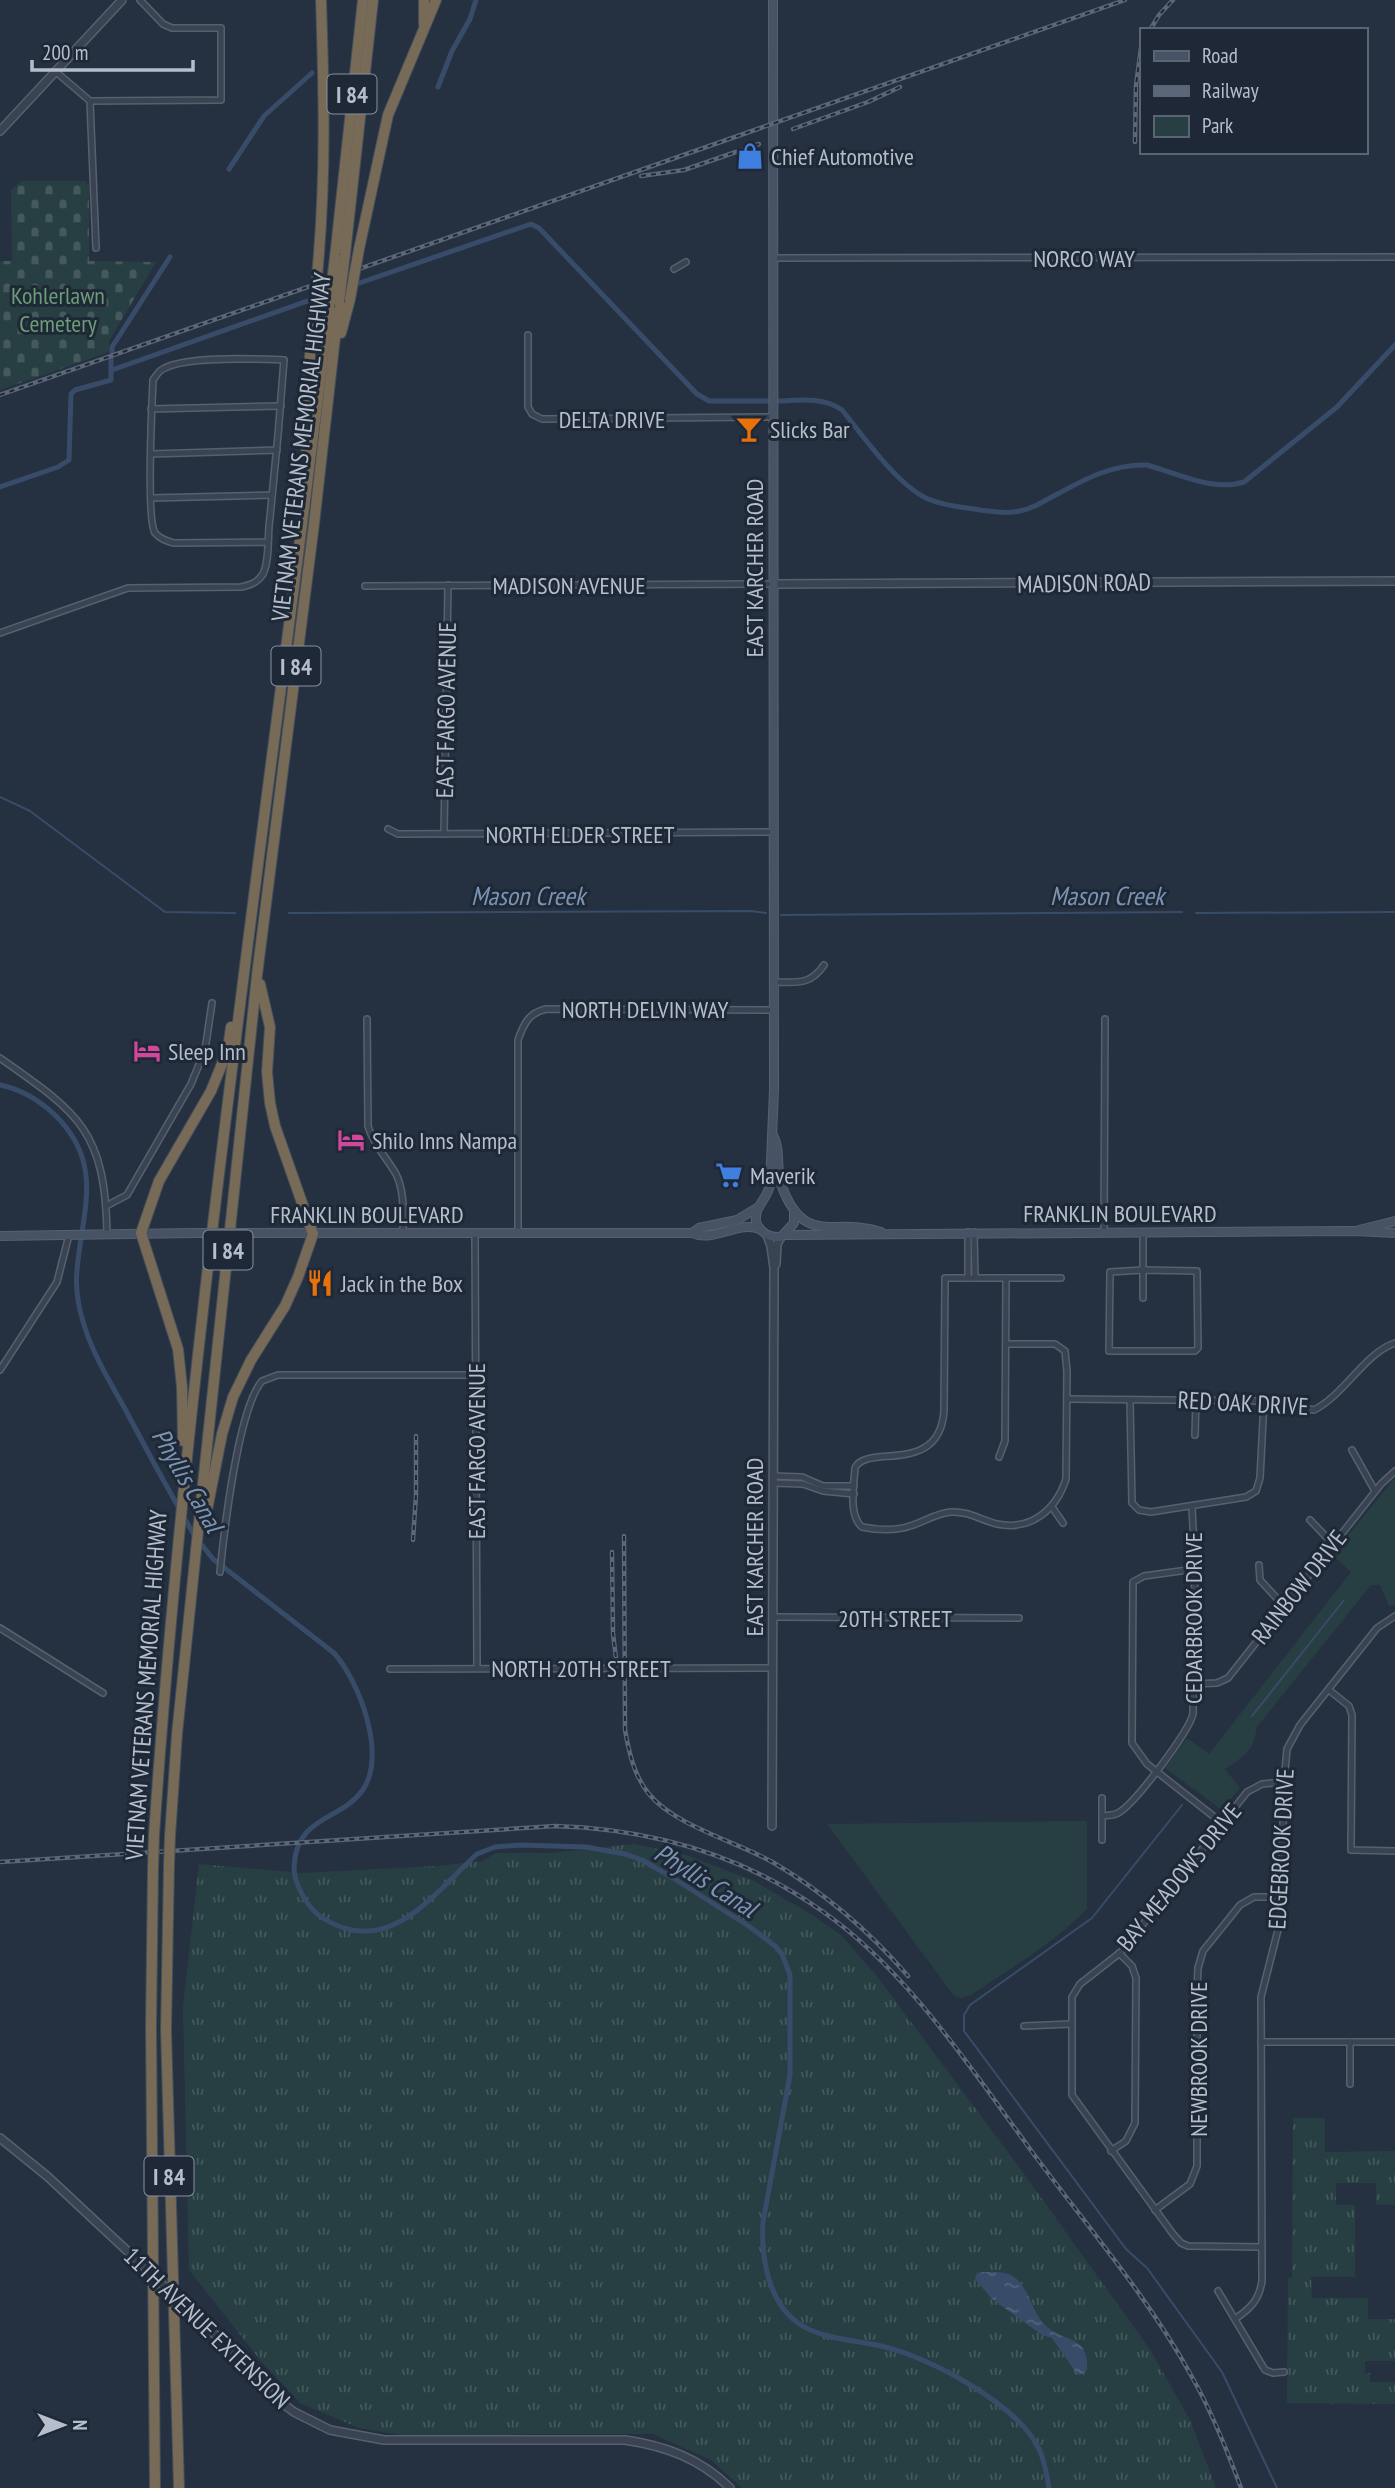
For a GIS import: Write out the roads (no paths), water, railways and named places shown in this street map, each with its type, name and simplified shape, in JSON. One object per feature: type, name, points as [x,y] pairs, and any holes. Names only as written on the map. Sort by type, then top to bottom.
[{"type":"highway","points":[[310,468],[303,434],[324,163],[323,0]]},
{"type":"highway","name":"I 84","points":[[340,256],[341,187],[363,0]]},
{"type":"highway","name":"VIETNAM VETERANS MEMORIAL HIGHWAY","points":[[155,2488],[151,2041],[153,1869],[161,1730],[181,1500],[329,307],[340,256],[373,0]]},
{"type":"highway","points":[[424,0],[424,25]]},
{"type":"highway","points":[[345,301],[388,115],[436,0]]},
{"type":"highway","name":"VIETNAM VETERANS MEMORIAL HIGHWAY","points":[[179,2488],[166,2030],[170,1836],[187,1640],[202,1528],[257,975],[334,357],[345,301],[340,256]]},
{"type":"highway","points":[[181,1500],[183,1422],[178,1349],[141,1233],[159,1181],[174,1151],[196,1119],[228,1049],[254,896]]},
{"type":"highway","points":[[202,1528],[214,1467],[233,1397],[251,1360],[285,1306],[313,1234],[275,1126],[270,1103],[267,1072],[270,1027],[257,975]]},
{"type":"main road","name":"EAST KARCHER ROAD","points":[[773,1135],[774,0]]},
{"type":"main road","points":[[773,1135],[777,1142],[778,1176],[791,1206],[794,1223],[783,1236],[764,1232],[755,1222],[757,1208],[770,1185],[770,1142],[773,1135]]},
{"type":"main road","points":[[765,1197],[780,1197],[791,1206]]},
{"type":"main road","name":"FRANKLIN BOULEVARD","points":[[791,1206],[801,1218],[816,1225],[873,1229],[884,1233]]},
{"type":"main road","name":"FRANKLIN BOULEVARD","points":[[692,1233],[699,1228],[737,1220],[757,1208]]},
{"type":"main road","name":"FRANKLIN BOULEVARD","points":[[1356,1231],[1395,1221]]},
{"type":"main road","name":"FRANKLIN BOULEVARD","points":[[0,1236],[141,1233],[692,1233],[700,1237],[749,1226],[764,1232]]},
{"type":"main road","name":"FRANKLIN BOULEVARD","points":[[783,1236],[971,1232],[1395,1233]]},
{"type":"street","points":[[0,131],[122,0]]},
{"type":"street","points":[[55,71],[90,101],[221,100],[221,28],[172,28],[163,24],[140,0]]},
{"type":"street","points":[[90,101],[96,248]]},
{"type":"street","name":"NORCO WAY","points":[[774,258],[1395,257]]},
{"type":"street","points":[[674,269],[686,262]]},
{"type":"street","name":"DELTA DRIVE","points":[[528,335],[528,407],[531,414],[542,419],[774,417]]},
{"type":"street","points":[[0,633],[128,588],[241,587],[254,584],[264,573],[268,542],[277,450],[284,360],[187,362],[168,368],[160,371],[153,380],[150,498],[154,531],[162,539],[174,542],[268,542]]},
{"type":"street","points":[[151,409],[281,406]]},
{"type":"street","points":[[151,454],[277,450]]},
{"type":"street","points":[[150,498],[272,495]]},
{"type":"street","name":"MADISON ROAD","points":[[774,584],[1395,580]]},
{"type":"street","name":"MADISON AVENUE","points":[[365,586],[774,584]]},
{"type":"street","name":"EAST FARGO AVENUE","points":[[444,834],[448,585]]},
{"type":"street","name":"NORTH ELDER STREET","points":[[388,829],[398,834],[772,832]]},
{"type":"street","points":[[773,982],[811,980],[824,965]]},
{"type":"street","points":[[106,1206],[127,1195],[191,1084],[205,1050],[212,1003]]},
{"type":"street","name":"NORTH DELVIN WAY","points":[[518,1234],[519,1040],[527,1018],[547,1009],[773,1010]]},
{"type":"street","points":[[367,1019],[368,1126],[400,1185],[403,1234]]},
{"type":"street","points":[[1104,1233],[1105,1019]]},
{"type":"street","points":[[0,1058],[53,1095],[81,1123],[99,1162],[107,1234]]},
{"type":"street","points":[[764,1232],[771,1246],[774,1268]]},
{"type":"street","points":[[968,1278],[971,1232]]},
{"type":"street","points":[[971,1232],[975,1278]]},
{"type":"street","points":[[1143,1233],[1143,1298]]},
{"type":"street","name":"EAST FARGO AVENUE","points":[[475,1234],[477,1668]]},
{"type":"street","points":[[0,1370],[57,1282],[74,1235]]},
{"type":"street","points":[[774,1268],[777,1244],[783,1236]]},
{"type":"street","name":"EAST KARCHER ROAD","points":[[772,1826],[774,1268]]},
{"type":"street","points":[[1143,1270],[1197,1271],[1198,1348],[1195,1351],[1109,1350],[1108,1276],[1115,1271],[1143,1270]]},
{"type":"street","points":[[1006,1344],[1055,1344],[1063,1348],[1067,1358],[1066,1479],[1052,1507],[1044,1515],[1024,1524],[1001,1524],[968,1513],[951,1512],[908,1527],[869,1528],[857,1523],[855,1468],[861,1460],[908,1455],[930,1443],[941,1430],[944,1411],[945,1278],[1061,1278]]},
{"type":"street","points":[[999,1457],[1005,1441],[1006,1278]]},
{"type":"street","name":"RED OAK DRIVE","points":[[1068,1399],[1264,1401],[1314,1410],[1333,1398],[1382,1349],[1395,1343]]},
{"type":"street","points":[[220,1572],[245,1419],[262,1381],[271,1376],[476,1374]]},
{"type":"street","points":[[1130,1400],[1132,1503],[1139,1510],[1151,1513],[1246,1497],[1256,1491],[1260,1478],[1264,1401]]},
{"type":"street","points":[[1195,1436],[1196,1400]]},
{"type":"street","points":[[1352,1450],[1375,1491]]},
{"type":"street","name":"RAINBOW DRIVE","points":[[1194,1684],[1217,1683],[1228,1678],[1375,1491],[1395,1471]]},
{"type":"street","points":[[774,1480],[802,1477],[823,1486],[854,1486]]},
{"type":"street","points":[[774,1480],[823,1491],[854,1494]]},
{"type":"street","points":[[1052,1507],[1063,1523]]},
{"type":"street","name":"CEDARBROOK DRIVE","points":[[1102,1816],[1121,1812],[1156,1772],[1191,1723],[1194,1714],[1195,1569],[1192,1507]]},
{"type":"street","points":[[1310,1520],[1333,1544]]},
{"type":"street","points":[[1259,1565],[1259,1580],[1283,1606]]},
{"type":"street","points":[[1195,1569],[1136,1579],[1133,1582],[1132,1743],[1156,1772],[1222,1823]]},
{"type":"street","name":"EDGEBROOK DRIVE","points":[[1235,2319],[1259,2297],[1262,2281],[1261,1997],[1278,1936],[1283,1897],[1283,1782],[1287,1749],[1300,1725],[1377,1628],[1395,1616]]},
{"type":"street","name":"20TH STREET","points":[[772,1617],[1019,1618]]},
{"type":"street","points":[[0,1628],[103,1693]]},
{"type":"street","name":"NORTH 20TH STREET","points":[[390,1669],[772,1668]]},
{"type":"street","points":[[1329,1690],[1349,1706],[1352,1715],[1351,1850],[1395,1851]]},
{"type":"street","name":"BAY MEADOWS DRIVE","points":[[1262,2247],[1188,2246],[1173,2234],[1072,2095],[1072,2024],[1074,1991],[1119,1954],[1222,1823],[1254,1788],[1262,1784],[1283,1782]]},
{"type":"street","points":[[1102,1798],[1102,1840]]},
{"type":"street","name":"NEWBROOK DRIVE","points":[[1155,2210],[1190,2184],[1197,2166],[1197,1989],[1198,1968],[1203,1951],[1247,1899],[1263,1896],[1283,1897]]},
{"type":"street","points":[[1111,2151],[1126,2141],[1135,2123],[1136,1978],[1132,1966],[1119,1954]]},
{"type":"street","points":[[1024,2026],[1072,2024]]},
{"type":"street","points":[[1261,2042],[1395,2042]]},
{"type":"street","points":[[1350,2042],[1350,2084]]},
{"type":"street","name":"11TH AVENUE EXTENSION","points":[[0,2138],[47,2176],[138,2261],[225,2344],[270,2394],[294,2412],[330,2430],[384,2440],[625,2440],[646,2443],[683,2454],[722,2479],[730,2488]]},
{"type":"street","points":[[1218,2291],[1265,2370],[1273,2373],[1284,2372]]},
{"type":"water","points":[[977,2273],[1005,2273],[1017,2280],[1045,2325],[1079,2344],[1084,2350],[1087,2369],[1082,2374],[1077,2374],[1052,2338],[1042,2335],[992,2299],[975,2279]]},
{"type":"waterway","points":[[438,87],[452,51],[470,19],[476,0]]},
{"type":"waterway","points":[[229,169],[264,116],[312,73]]},
{"type":"waterway","points":[[339,290],[531,224],[539,228],[697,394],[709,401],[769,401]]},
{"type":"waterway","points":[[112,352],[112,347],[170,257]]},
{"type":"waterway","points":[[112,370],[330,293]]},
{"type":"waterway","points":[[779,401],[820,401],[842,410],[893,472],[928,499],[980,510],[1016,512],[1037,505],[1103,472],[1131,466],[1147,465],[1182,477],[1220,485],[1244,482],[1337,407],[1395,345]]},
{"type":"waterway","points":[[0,487],[58,467],[69,460],[71,394],[75,390],[111,380],[111,359]]},
{"type":"waterway","name":"Mason Creek","points":[[0,797],[30,811],[165,912],[235,913]]},
{"type":"waterway","name":"Mason Creek","points":[[781,915],[1182,912]]},
{"type":"waterway","name":"Mason Creek","points":[[1196,913],[1395,912]]},
{"type":"waterway","name":"Mason Creek","points":[[289,913],[766,913]]},
{"type":"waterway","name":"Phyllis Canal","points":[[0,1085],[36,1100],[55,1115],[71,1133],[80,1152],[87,1189],[77,1277],[83,1321],[103,1369],[194,1535],[213,1559],[334,1653],[353,1681],[361,1700],[371,1739],[369,1776],[362,1791],[353,1801],[311,1828],[302,1838],[294,1867],[296,1881],[306,1901],[321,1917],[345,1929],[367,1931],[388,1927],[408,1917],[426,1903],[477,1854],[495,1847],[521,1845],[586,1847],[642,1860],[750,1927],[775,1946],[782,1954],[790,1975],[790,2075],[763,2222],[765,2264],[773,2291],[788,2314],[808,2329],[904,2353],[948,2372],[992,2399],[1027,2431],[1038,2447],[1044,2461],[1049,2488]]},
{"type":"waterway","points":[[1252,1716],[1344,1600]]},
{"type":"waterway","points":[[1182,1805],[1092,1918],[970,2005],[964,2015],[964,2031],[1126,2249],[1147,2268],[1222,2372],[1277,2488]]},
{"type":"railway","points":[[0,395],[1125,0]]},
{"type":"railway","points":[[1151,28],[1173,0]]},
{"type":"railway","points":[[1135,142],[1136,85],[1140,55]]},
{"type":"railway","points":[[793,129],[868,102],[900,87]]},
{"type":"railway","points":[[641,176],[684,170],[759,144]]},
{"type":"railway","points":[[413,1540],[416,1436]]},
{"type":"railway","points":[[624,1536],[625,1730],[639,1780],[649,1794],[674,1815],[774,1863],[829,1900],[862,1928],[908,1976]]},
{"type":"railway","points":[[612,1552],[616,1658]]},
{"type":"railway","points":[[0,1862],[555,1826],[591,1828],[661,1839],[728,1860],[792,1891],[853,1935],[881,1961],[909,1990],[960,2053],[1155,2317],[1206,2404],[1241,2488]]},
{"type":"place","name":"Chief Automotive","points":[[750,156]]},
{"type":"place","name":"Slicks Bar","points":[[749,429]]},
{"type":"place","name":"Sleep Inn","points":[[147,1051]]},
{"type":"place","name":"Shilo Inns Nampa","points":[[351,1140]]},
{"type":"place","name":"Maverik","points":[[729,1175]]},
{"type":"place","name":"Jack in the Box","points":[[320,1283]]},
{"type":"park label","name":"Kohlerlawn Cemetery","points":[[58,309]]}]
